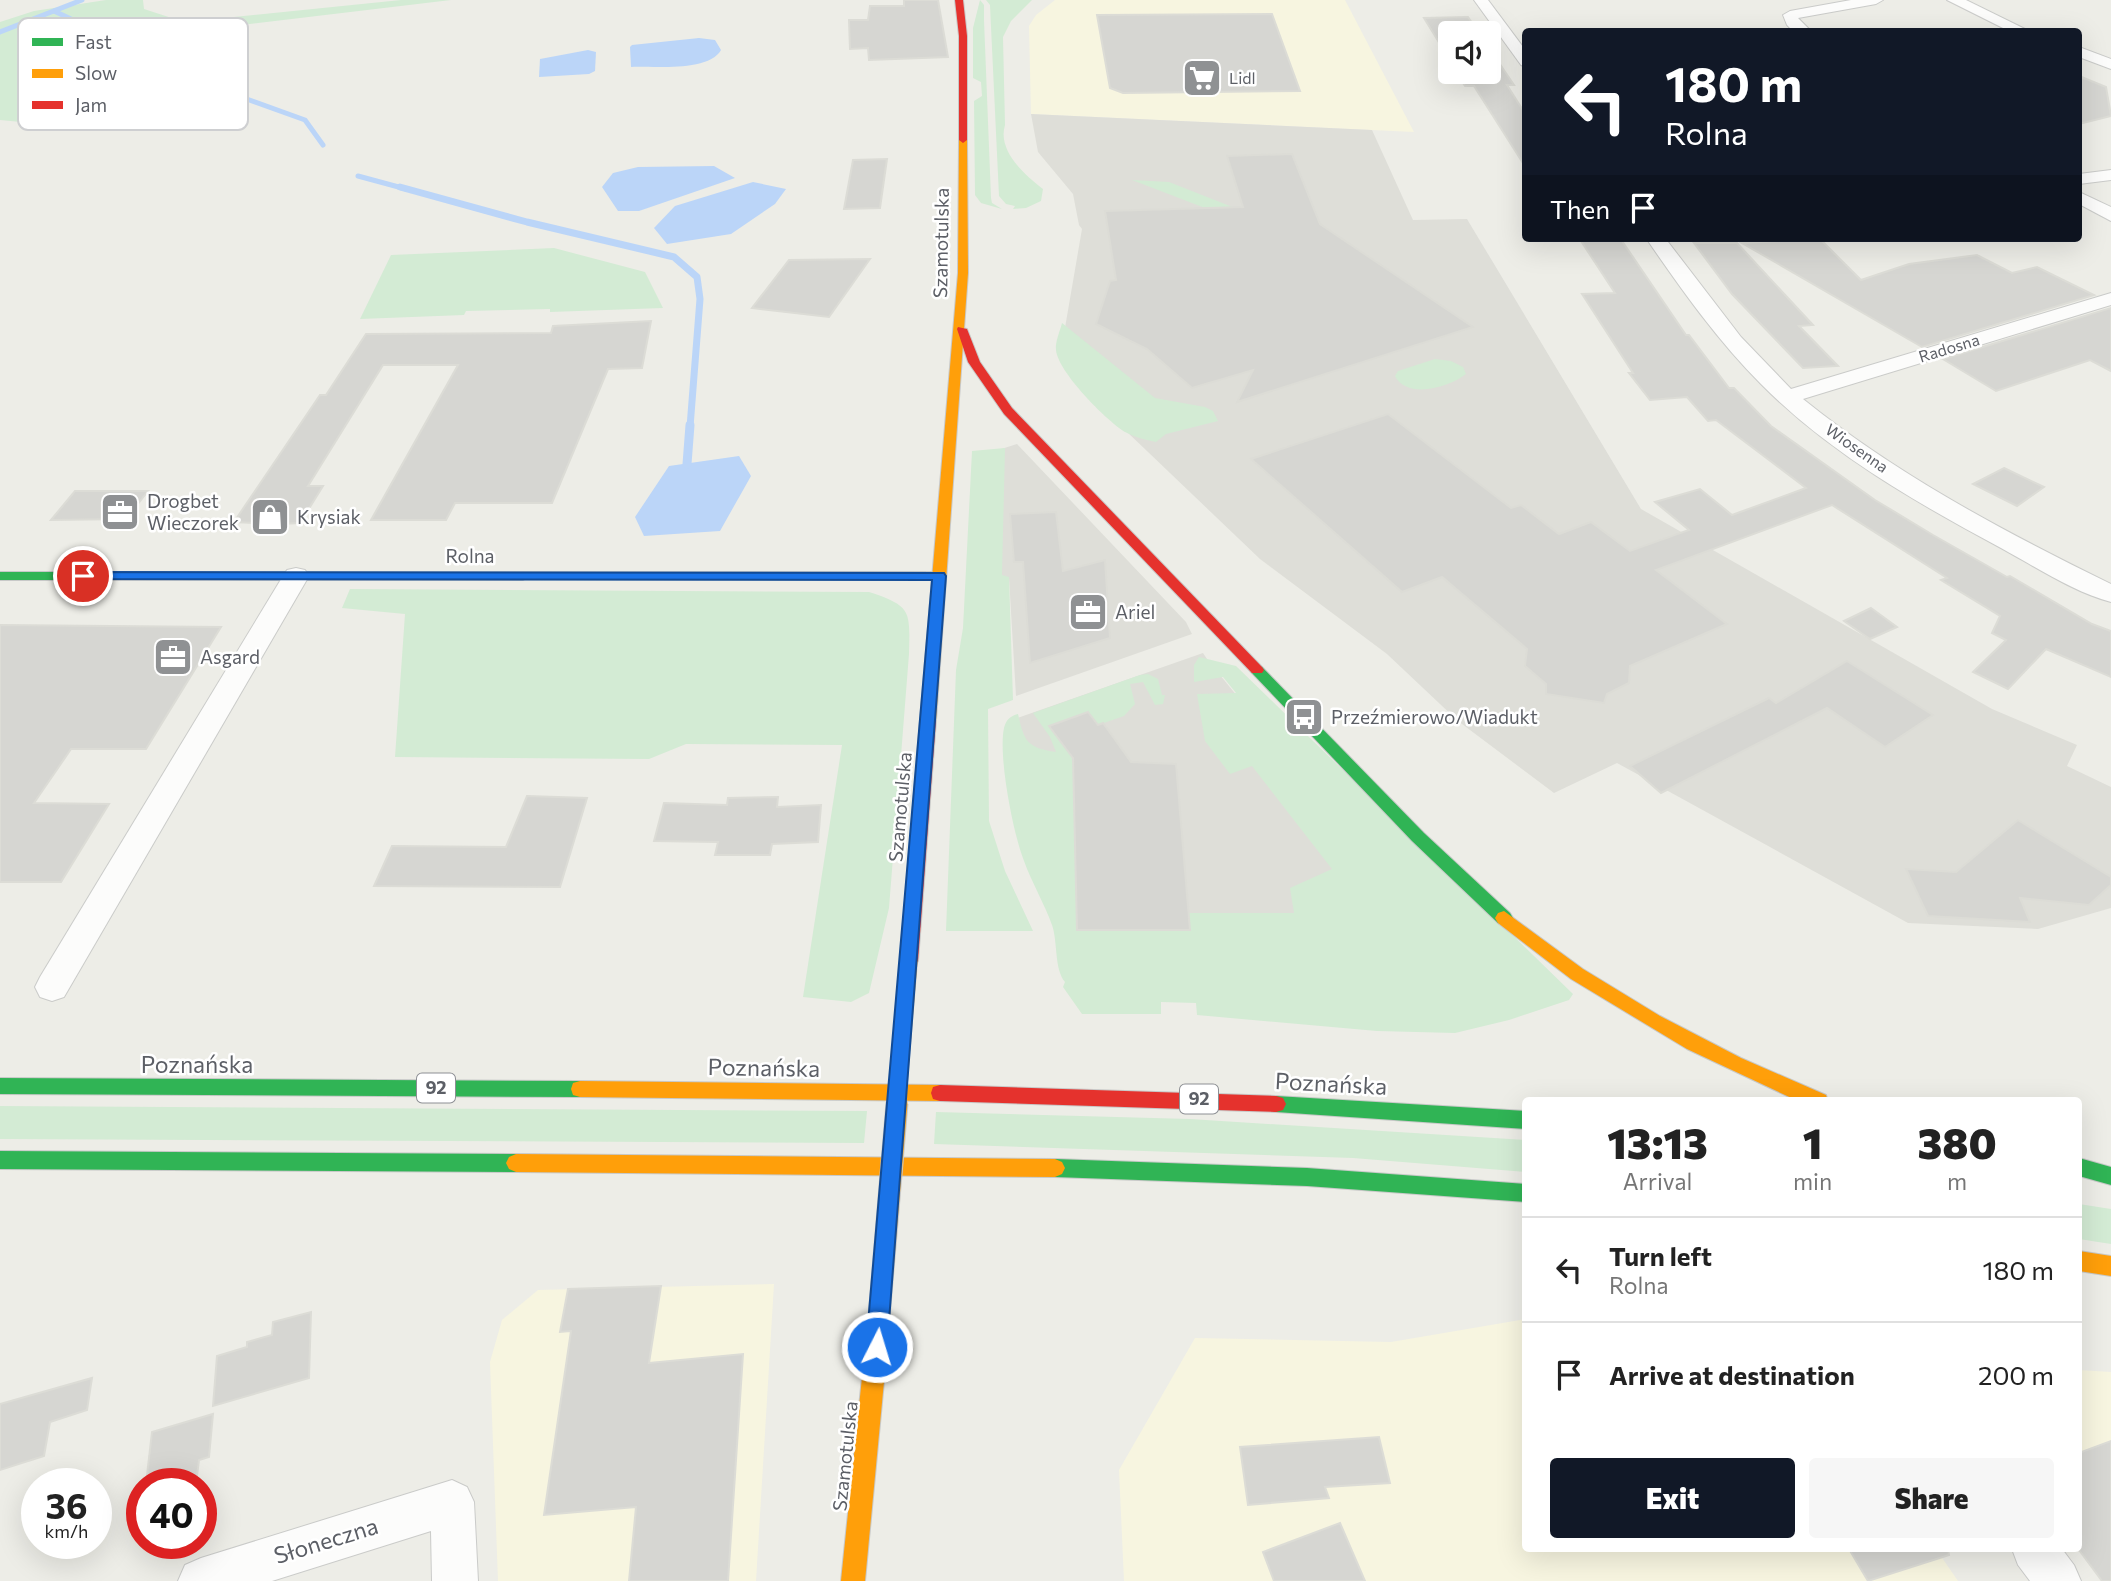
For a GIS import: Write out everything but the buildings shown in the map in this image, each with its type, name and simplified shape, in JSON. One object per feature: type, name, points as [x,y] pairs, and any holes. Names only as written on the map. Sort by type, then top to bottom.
[{"type":"street","name":"Szamotulska","points":[[853,1581],[878,1329],[960,316],[963,263],[963,36],[959,0]]},
{"type":"street","name":"Szamotulska","points":[[963,36],[974,0]]},
{"type":"street","points":[[1481,0],[1522,56]]},
{"type":"street","points":[[1799,28],[1794,25],[1790,15],[1876,0]]},
{"type":"street","points":[[1954,0],[2015,28]]},
{"type":"street","points":[[2082,53],[2111,64]]},
{"type":"street","points":[[2082,179],[2111,175]]},
{"type":"street","points":[[2082,199],[2111,215]]},
{"type":"street","name":"Wiosenna","points":[[1658,242],[1729,337],[1787,397],[1866,457],[1990,533],[2111,594]]},
{"type":"street","name":"Radosna","points":[[1787,397],[2111,299]]},
{"type":"street","points":[[960,316],[974,362],[1008,411],[1418,837],[1504,918],[1568,971],[1633,1013],[1718,1058],[1810,1097]]},
{"type":"street","name":"Rolna","points":[[0,576],[939,576]]},
{"type":"street","points":[[52,987],[296,576]]},
{"type":"street","name":"Poznańska","points":[[0,1086],[573,1089],[1151,1097],[1522,1120]]},
{"type":"street","points":[[0,1160],[991,1166],[1307,1177],[1522,1193]]},
{"type":"street","points":[[2082,1168],[2111,1176]]},
{"type":"street","points":[[2082,1184],[2111,1189]]},
{"type":"street","points":[[2082,1261],[2111,1266]]},
{"type":"street","name":"Słoneczna","points":[[201,1581],[452,1502],[455,1581]]},
{"type":"street","points":[[2036,1552],[2058,1581]]},
{"type":"shaded area","points":[[1055,0],[1345,0],[1414,132],[1031,114],[1029,26],[1036,15]]},
{"type":"shaded area","points":[[1031,114],[1372,130],[1413,220],[1467,219],[1641,509],[1992,709],[2077,745],[2067,766],[2111,787],[2111,908],[2038,929],[1908,923],[1617,763],[1554,793],[1458,721],[1387,654],[1260,559],[1080,387],[1061,351],[1082,229],[1073,194],[1038,152]]},
{"type":"shaded area","points":[[1017,444],[1186,622],[1192,634],[1016,696],[1009,578],[995,577],[995,451]]},
{"type":"shaded area","points":[[1203,653],[1422,924],[1120,966],[1009,721]]},
{"type":"shaded area","points":[[774,1284],[756,1581],[498,1581],[490,1362],[502,1320],[538,1290]]},
{"type":"shaded area","points":[[1522,1320],[1522,1552],[1938,1552],[1958,1581],[1124,1581],[1119,1470],[1195,1338],[1391,1342]]},
{"type":"shaded area","points":[[2082,1370],[2111,1372],[2111,1581],[2082,1551]]},
{"type":"green space","points":[[106,0],[143,0],[144,9],[172,18],[18,18],[18,122],[0,120],[0,22],[34,11]]},
{"type":"green space","points":[[401,0],[451,0],[248,24],[248,18],[223,18]]},
{"type":"green space","points":[[980,0],[984,5],[991,198],[992,203],[1002,209],[981,203],[975,195],[974,101],[982,96],[981,82],[973,78],[973,28]]},
{"type":"green space","points":[[986,0],[1032,0],[1011,21],[1003,37],[1005,144],[1014,162],[1043,189],[1041,201],[1026,208],[1013,209],[1015,206],[1006,204],[999,196],[990,5]]},
{"type":"green space","points":[[1132,180],[1169,182],[1235,208],[1205,208]]},
{"type":"green space","points":[[554,248],[645,272],[663,308],[550,312],[550,309],[466,311],[464,315],[360,319],[391,255]]},
{"type":"green space","points":[[1062,323],[1155,398],[1205,407],[1213,411],[1218,421],[1166,434],[1156,442],[1125,432],[1095,407],[1065,370],[1056,350]]},
{"type":"green space","points":[[1435,359],[1451,361],[1463,367],[1466,374],[1450,383],[1429,389],[1409,388],[1395,376],[1398,371]]},
{"type":"green space","points":[[1005,448],[1002,575],[1009,577],[1013,700],[988,709],[989,821],[1005,871],[1033,931],[946,931],[956,670],[963,628],[972,451]]},
{"type":"green space","points":[[350,589],[869,592],[901,606],[908,619],[909,654],[889,908],[869,993],[851,1002],[803,997],[842,745],[686,744],[649,759],[395,757],[405,614],[342,608]]},
{"type":"green space","points":[[1199,657],[1236,666],[1573,994],[1569,1000],[1509,1020],[1455,1033],[1377,1031],[1197,1015],[1196,1003],[1161,1002],[1161,1014],[1082,1014],[1063,987],[1065,982],[1059,970],[1052,925],[1027,869],[1015,832],[1003,757],[1004,728],[1013,716],[1018,714],[1028,742],[1056,752],[1050,737],[1033,713],[1140,675],[1148,674],[1158,679],[1162,695],[1165,695],[1163,704],[1155,705],[1143,682],[1130,684],[1135,704],[1124,716],[1098,725],[1088,712],[1049,726],[1070,753],[1073,762],[1078,930],[1189,930],[1188,913],[1294,913],[1290,888],[1332,869],[1252,766],[1230,774],[1205,741],[1197,694],[1236,693],[1223,677],[1194,682],[1194,665]]},
{"type":"green space","points":[[0,1106],[867,1111],[864,1143],[0,1139]]},
{"type":"green space","points":[[936,1112],[1190,1119],[1522,1140],[1522,1172],[1353,1158],[934,1144]]},
{"type":"green space","points":[[2082,1204],[2111,1209],[2111,1244],[2082,1239]]},
{"type":"water","points":[[699,38],[715,40],[721,50],[715,57],[693,65],[631,67],[632,45]]},
{"type":"water","points":[[588,50],[596,52],[595,71],[589,74],[539,77],[540,59]]},
{"type":"water","points":[[714,166],[735,178],[639,211],[618,211],[602,187],[613,173],[638,167]]},
{"type":"water","points":[[753,182],[786,189],[775,204],[731,234],[667,244],[654,228],[675,206]]},
{"type":"water","points":[[739,456],[751,476],[720,531],[644,536],[635,517],[669,466]]},
{"type":"waterway","points":[[36,18],[82,0]]},
{"type":"waterway","points":[[54,11],[69,18]]},
{"type":"waterway","points":[[0,32],[18,25]]},
{"type":"waterway","points":[[248,99],[305,120],[323,145]]},
{"type":"waterway","points":[[358,176],[406,189]]},
{"type":"waterway","points":[[400,187],[527,222],[674,257],[697,277],[700,299],[690,427]]},
{"type":"waterway","points":[[687,464],[690,425]]},
{"type":"traffic: fast","points":[[0,576],[523,576]]},
{"type":"traffic: fast","points":[[1257,670],[1418,837],[1504,918]]},
{"type":"traffic: fast","points":[[0,1086],[580,1089]]},
{"type":"traffic: fast","points":[[1276,1104],[1522,1120]]},
{"type":"traffic: fast","points":[[0,1160],[516,1163]]},
{"type":"traffic: fast","points":[[1055,1168],[1307,1177],[1522,1193]]},
{"type":"traffic: fast","points":[[2082,1168],[2111,1176]]},
{"type":"traffic: slow","points":[[928,720],[963,273],[963,140]]},
{"type":"traffic: slow","points":[[1504,918],[1577,974],[1654,1022],[1735,1064],[1809,1097]]},
{"type":"traffic: slow","points":[[878,1329],[909,961]]},
{"type":"traffic: slow","points":[[580,1089],[940,1093]]},
{"type":"traffic: slow","points":[[516,1163],[1055,1168]]},
{"type":"traffic: slow","points":[[2082,1261],[2111,1266]]},
{"type":"traffic: slow","points":[[853,1581],[878,1329]]},
{"type":"traffic: jam","points":[[959,0],[963,36],[963,140]]},
{"type":"traffic: jam","points":[[962,329],[974,362],[1008,411],[1257,670]]},
{"type":"traffic: jam","points":[[523,576],[939,576]]},
{"type":"traffic: jam","points":[[909,961],[928,720]]},
{"type":"traffic: jam","points":[[940,1093],[1276,1104]]},
{"type":"place","name":"Lidl","points":[[1202,78]]},
{"type":"place","name":"Drogbet Wieczorek","points":[[120,512]]},
{"type":"place","name":"Krysiak","points":[[270,517]]},
{"type":"place","name":"Ariel","points":[[1088,612]]},
{"type":"place","name":"Asgard","points":[[173,657]]},
{"type":"place","name":"Przeźmierowo/Wiadukt","points":[[1304,717]]},
{"type":"route","points":[[83,576],[939,576],[877,1347]]}]
